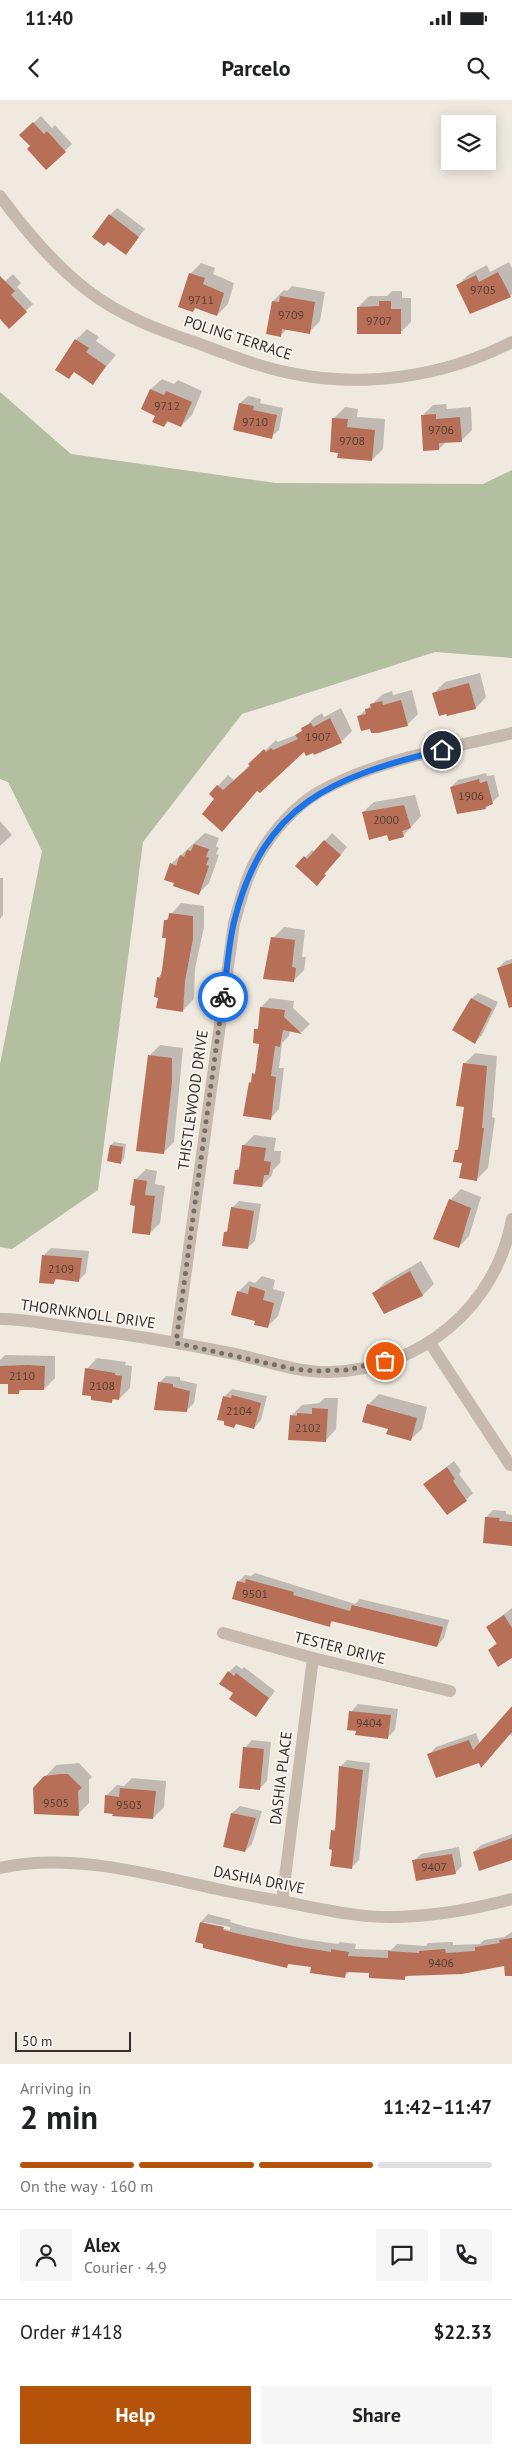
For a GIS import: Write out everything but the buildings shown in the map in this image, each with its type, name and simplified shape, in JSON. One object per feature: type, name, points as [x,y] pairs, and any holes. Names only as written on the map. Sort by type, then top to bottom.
[{"type":"street","name":"POLING TERRACE","points":[[0,196],[62,270],[89,292],[132,317],[160,330],[282,370],[342,378],[375,379],[418,375],[479,357],[512,342]]},
{"type":"street","name":"THISTLEWOOD DRIVE","points":[[176,1343],[234,923],[246,881],[259,855],[277,830],[298,808],[318,793],[334,785],[407,759],[512,733]]},
{"type":"street","name":"THORNKNOLL DRIVE","points":[[0,1319],[95,1330],[176,1343],[293,1369],[331,1372],[347,1370],[385,1361],[430,1343],[454,1324],[493,1277],[502,1256],[512,1219]]},
{"type":"street","points":[[430,1343],[510,1465]]},
{"type":"street","name":"TESTER DRIVE","points":[[223,1633],[313,1658],[450,1691]]},
{"type":"street","name":"DASHIA PLACE","points":[[282,1901],[313,1658]]},
{"type":"street","name":"DASHIA DRIVE","points":[[0,1868],[46,1864],[115,1866],[341,1912],[395,1917],[441,1913],[512,1899]]},
{"type":"green space","points":[[0,392],[71,454],[276,483],[483,484],[512,470],[512,658],[435,652],[242,714],[143,842],[98,1190],[12,1249],[0,1247],[0,1064],[42,851],[8,782],[0,779]]},
{"type":"way so far","points":[[223,997],[176,1343],[238,1355],[293,1369],[315,1371],[347,1370],[385,1361]]},
{"type":"route","points":[[223,997],[234,923],[246,881],[259,855],[277,830],[298,808],[318,793],[372,770],[442,750]]}]
